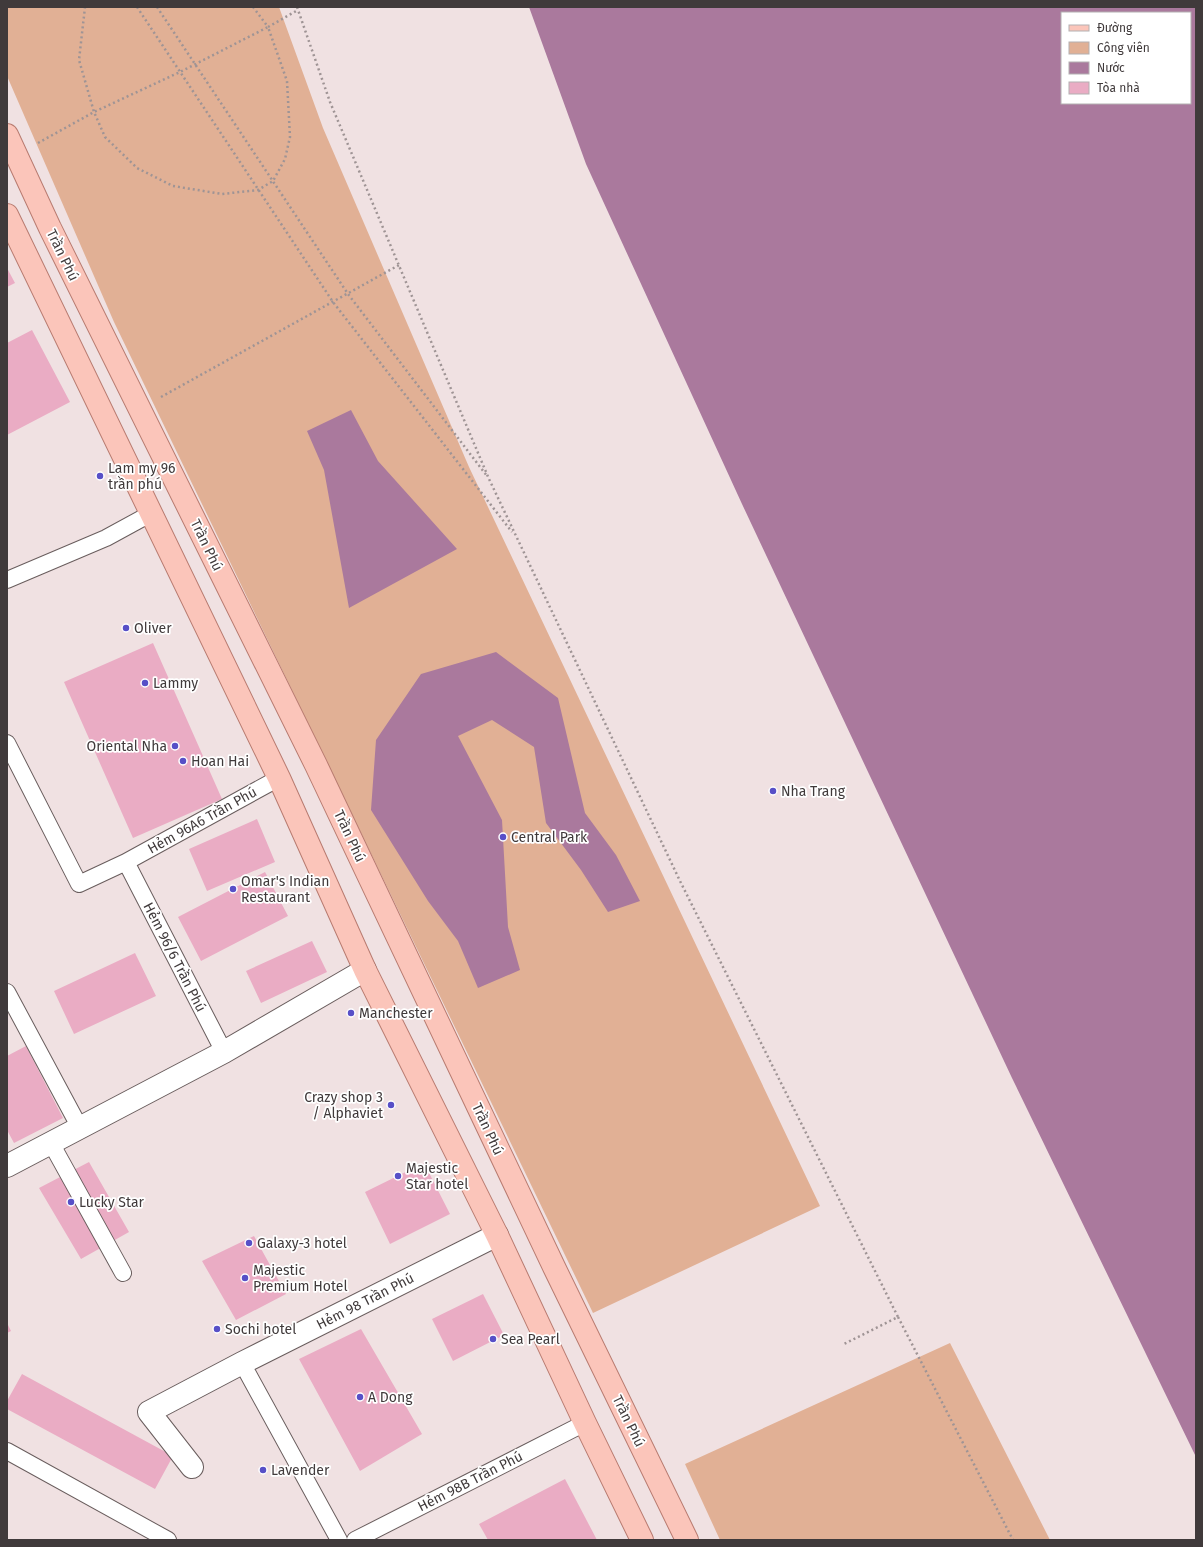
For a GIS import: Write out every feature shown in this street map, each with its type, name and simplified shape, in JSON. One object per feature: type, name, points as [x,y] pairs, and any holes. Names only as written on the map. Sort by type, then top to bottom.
[{"type":"main road","name":"Trần Phú","points":[[7,135],[50,228],[316,765],[554,1268],[687,1540]]},
{"type":"main road","points":[[7,215],[150,514],[279,778],[364,970],[497,1235],[642,1540]]},
{"type":"street","points":[[7,1166],[224,1052],[364,970]]},
{"type":"street","name":"Hẻm 98 Trần Phú","points":[[192,1467],[149,1412],[242,1363],[497,1235]]},
{"type":"lane","points":[[7,580],[106,538],[150,514]]},
{"type":"lane","name":"Hẻm 96A6 Trần Phú","points":[[7,743],[79,884],[126,862],[279,778]]},
{"type":"lane","name":"Hẻm 96/6 Trần Phú","points":[[126,862],[224,1052]]},
{"type":"lane","points":[[7,992],[80,1128]]},
{"type":"lane","points":[[51,1143],[123,1273]]},
{"type":"lane","points":[[242,1363],[340,1540]]},
{"type":"lane","name":"Hẻm 98B Trần Phú","points":[[355,1540],[585,1422]]},
{"type":"lane","points":[[7,1451],[168,1540]]},
{"type":"path","points":[[85,7],[79,60],[94,112],[105,138],[137,168],[172,186],[222,194],[258,190],[273,181],[285,159],[290,138],[287,81],[268,27],[253,7]]},
{"type":"path","points":[[137,7],[333,302],[516,537]]},
{"type":"path","points":[[157,7],[348,294],[489,479]]},
{"type":"path","points":[[16,156],[94,112],[180,72],[268,27],[297,8],[330,102],[489,479],[516,537],[680,881],[898,1317],[1013,1540]]},
{"type":"path","points":[[140,409],[399,265]]},
{"type":"path","points":[[844,1344],[898,1317]]},
{"type":"green space","name":"Central Park","points":[[7,7],[279,7],[323,128],[469,467],[820,1206],[593,1313],[114,322],[7,76]]},
{"type":"green space","points":[[950,1343],[1050,1540],[720,1540],[685,1464]]},
{"type":"water","points":[[529,7],[1196,7],[1196,1457],[1012,1078],[742,504],[586,164]]},
{"type":"water","points":[[351,410],[378,461],[457,549],[349,608],[324,470],[307,431]]},
{"type":"water","points":[[496,652],[558,698],[585,813],[616,855],[640,901],[608,912],[581,870],[546,823],[534,747],[492,720],[458,736],[502,820],[508,927],[520,970],[478,988],[458,941],[428,901],[371,810],[376,740],[421,674]]},
{"type":"building","points":[[7,268],[15,283],[7,287]]},
{"type":"building","points":[[32,330],[70,402],[7,435],[7,343]]},
{"type":"building","points":[[153,643],[222,799],[133,838],[64,682]]},
{"type":"building","points":[[257,819],[275,862],[207,891],[189,849]]},
{"type":"building","points":[[265,872],[288,916],[201,961],[178,917]]},
{"type":"building","points":[[312,941],[327,972],[261,1003],[246,971]]},
{"type":"building","points":[[135,953],[156,996],[74,1034],[54,991]]},
{"type":"building","points":[[26,1046],[63,1118],[14,1143],[7,1130],[7,1056]]},
{"type":"building","points":[[89,1162],[129,1232],[81,1259],[39,1188]]},
{"type":"building","points":[[424,1163],[450,1214],[390,1244],[365,1192]]},
{"type":"building","name":"Majestic Premium Hotel","points":[[254,1236],[286,1294],[236,1320],[202,1261]]},
{"type":"building","points":[[483,1294],[504,1335],[453,1361],[432,1319]]},
{"type":"building","points":[[7,1323],[11,1331],[7,1333]]},
{"type":"building","name":"A Dong","points":[[361,1329],[422,1434],[360,1471],[299,1359]]},
{"type":"building","points":[[22,1374],[173,1456],[155,1489],[7,1409],[7,1401]]},
{"type":"building","points":[[565,1479],[597,1540],[488,1540],[479,1524]]},
{"type":"place","name":"Lam my 96 trần phú","points":[[100,476]]},
{"type":"place","name":"Oliver","points":[[126,628]]},
{"type":"place","name":"Lammy","points":[[145,683]]},
{"type":"place","name":"Oriental Nha","points":[[175,746]]},
{"type":"place","name":"Hoan Hai","points":[[183,761]]},
{"type":"place","name":"Nha Trang","points":[[773,791]]},
{"type":"place","name":"Central Park","points":[[503,837]]},
{"type":"place","name":"Omar's Indian Restaurant","points":[[233,889]]},
{"type":"place","name":"Manchester","points":[[351,1013]]},
{"type":"place","name":"Crazy shop 3 / Alphaviet","points":[[391,1105]]},
{"type":"place","name":"Majestic Star hotel","points":[[398,1176]]},
{"type":"place","name":"Lucky Star","points":[[71,1202]]},
{"type":"place","name":"Galaxy-3 hotel","points":[[249,1243]]},
{"type":"place","name":"Majestic Premium Hotel","points":[[245,1278]]},
{"type":"place","name":"Sochi hotel","points":[[217,1329]]},
{"type":"place","name":"Sea Pearl","points":[[493,1339]]},
{"type":"place","name":"A Dong","points":[[360,1397]]},
{"type":"place","name":"Lavender","points":[[263,1470]]}]
